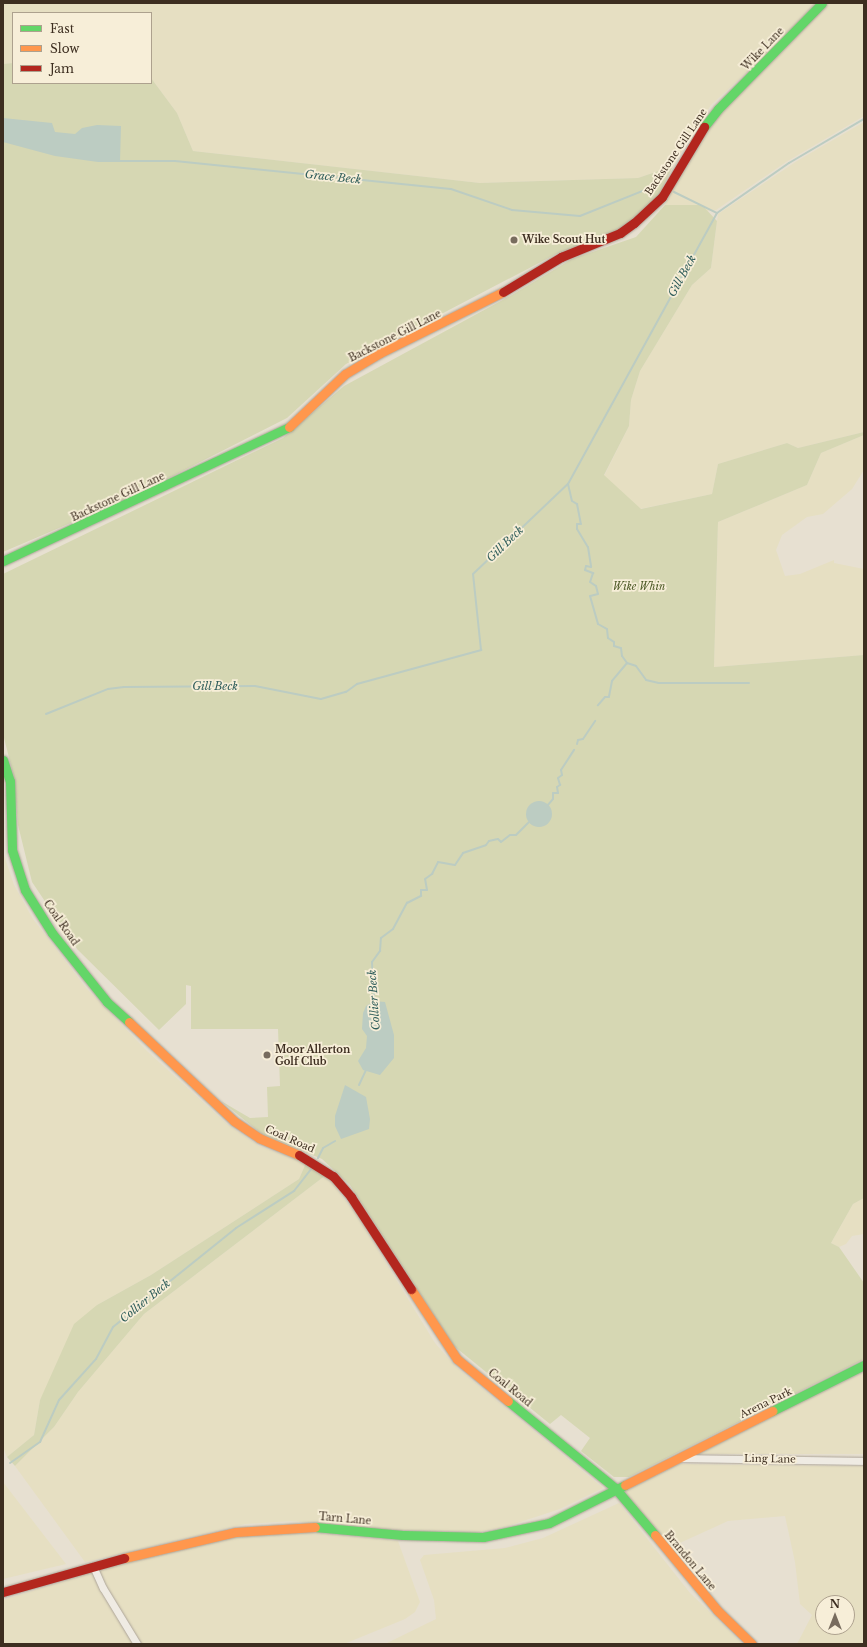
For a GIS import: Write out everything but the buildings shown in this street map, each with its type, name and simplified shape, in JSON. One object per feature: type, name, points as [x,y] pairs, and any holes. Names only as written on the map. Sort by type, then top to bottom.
[{"type":"street","name":"Wike Lane","points":[[718,109],[822,3]]},
{"type":"street","name":"Backstone Gill Lane","points":[[3,561],[285,430],[345,374],[380,353],[509,289],[561,257],[620,233],[634,223],[662,196],[704,127],[718,109]]},
{"type":"street","name":"Coal Road","points":[[3,760],[10,781],[12,850],[25,890],[52,933],[107,1002],[234,1121],[259,1138],[312,1161],[333,1176],[351,1198],[457,1359],[615,1488]]},
{"type":"street","name":"Arena Park","points":[[676,1458],[864,1365]]},
{"type":"street","name":"Tarn Lane","points":[[3,1592],[93,1566],[216,1535],[273,1528],[314,1528],[403,1535],[483,1537],[549,1523],[676,1458]]},
{"type":"street","name":"Ling Lane","points":[[676,1458],[864,1461]]},
{"type":"street","name":"Brandon Lane","points":[[615,1488],[717,1610],[752,1644]]},
{"type":"street","points":[[93,1566],[103,1588],[137,1644]]},
{"type":"shaded area","points":[[3,3],[816,3],[769,52],[711,105],[673,166],[638,178],[480,183],[193,151],[177,113],[152,79],[152,12],[12,12],[12,63],[3,64]]},
{"type":"shaded area","points":[[827,3],[864,3],[864,116],[786,162],[716,210],[707,211],[702,205],[665,205],[671,190],[717,112]]},
{"type":"shaded area","points":[[3,118],[52,123],[55,132],[75,134],[82,128],[97,125],[121,126],[120,162],[98,162],[55,156],[3,142]]},
{"type":"shaded area","points":[[864,122],[864,432],[798,448],[787,443],[718,464],[712,494],[640,509],[604,476],[629,426],[631,400],[640,371],[692,285],[711,268],[718,214],[797,161]]},
{"type":"shaded area","points":[[864,435],[864,470],[852,489],[823,514],[807,517],[782,535],[776,550],[785,576],[800,574],[834,560],[834,563],[864,569],[864,655],[714,667],[718,522],[807,485],[821,453]]},
{"type":"shaded area","points":[[539,801],[549,804],[552,814],[549,824],[539,827],[529,824],[526,814],[529,804]]},
{"type":"shaded area","points":[[3,852],[14,885],[33,919],[86,988],[147,1051],[228,1125],[259,1146],[306,1163],[299,1179],[151,1275],[97,1305],[40,1400],[34,1435],[7,1457],[3,1447]]},
{"type":"shaded area","points":[[374,1001],[385,1002],[394,1035],[394,1058],[380,1075],[363,1070],[358,1061],[366,1048],[367,1036],[362,1029],[363,1013],[366,1006]]},
{"type":"shaded area","points":[[345,1085],[366,1097],[370,1119],[369,1129],[341,1139],[335,1126],[335,1116]]},
{"type":"shaded area","points":[[326,1175],[357,1216],[435,1343],[456,1367],[603,1488],[560,1509],[508,1526],[479,1532],[399,1530],[291,1521],[245,1524],[85,1562],[15,1466],[54,1427],[78,1392],[144,1314]]},
{"type":"shaded area","points":[[864,1198],[864,1234],[852,1236],[846,1244],[839,1247],[831,1243],[853,1204]]},
{"type":"shaded area","points":[[864,1372],[864,1454],[694,1454]]},
{"type":"shaded area","points":[[679,1464],[864,1466],[864,1644],[797,1644],[812,1615],[800,1604],[795,1562],[785,1516],[728,1521],[671,1547],[632,1505],[626,1491]]},
{"type":"shaded area","points":[[3,1482],[66,1564],[3,1579]]},
{"type":"shaded area","points":[[619,1503],[690,1593],[743,1644],[385,1644],[436,1619],[434,1600],[420,1560],[424,1555],[505,1548],[543,1538]]},
{"type":"shaded area","points":[[268,1533],[315,1533],[398,1541],[420,1602],[415,1612],[405,1619],[344,1644],[3,1644],[3,1600],[162,1551],[220,1539]]},
{"type":"green space","points":[[12,63],[12,84],[152,84],[152,79],[177,113],[193,151],[480,183],[638,178],[673,166],[659,195],[622,229],[556,254],[346,364],[287,418],[129,498],[3,552],[3,64]]},
{"type":"green space","name":"Wike Whin","points":[[665,205],[702,205],[717,221],[711,268],[692,285],[640,371],[631,400],[629,426],[604,475],[641,509],[712,494],[718,464],[787,443],[798,448],[864,432],[864,435],[821,453],[807,485],[718,522],[714,667],[864,655],[864,1198],[853,1204],[831,1243],[839,1247],[864,1283],[864,1359],[629,1477],[614,1477],[581,1451],[590,1438],[561,1415],[550,1424],[454,1346],[350,1185],[322,1159],[262,1134],[221,1101],[250,1118],[268,1117],[267,1087],[280,1086],[278,1029],[191,1029],[191,986],[186,985],[186,1004],[159,1030],[77,949],[32,882],[18,825],[14,777],[3,734],[3,574],[283,438],[344,386],[512,295],[572,259],[636,237]]},
{"type":"green space","points":[[306,1163],[326,1175],[144,1314],[78,1392],[54,1427],[15,1466],[7,1457],[34,1435],[40,1400],[74,1324],[97,1305],[151,1275],[299,1179]]},
{"type":"waterway","name":"Gill Beck","points":[[46,714],[108,689],[124,687],[255,686],[321,699],[346,692],[357,684],[481,650],[473,574],[568,484],[717,213],[789,163],[864,119]]},
{"type":"waterway","name":"Grace Beck","points":[[118,161],[175,161],[451,189],[512,210],[580,216],[655,186]]},
{"type":"waterway","name":"Grace Beck","points":[[674,192],[717,213]]},
{"type":"waterway","name":"Collier Beck","points":[[568,484],[572,501],[577,504],[581,524],[577,524],[577,529],[588,547],[591,567],[586,566],[585,570],[593,573],[590,582],[596,586],[598,594],[590,596],[598,624],[607,629],[608,638],[614,642],[614,646],[621,648],[622,656],[627,663],[612,681],[609,697],[605,697],[598,705]]},
{"type":"waterway","points":[[627,663],[636,666],[646,680],[659,683],[749,683]]},
{"type":"waterway","name":"Collier Beck","points":[[577,744],[578,740],[583,739],[595,721]]},
{"type":"waterway","name":"Collier Beck","points":[[547,806],[553,799],[553,793],[558,793],[557,787],[560,785],[558,778],[562,775],[561,770],[574,750]]},
{"type":"waterway","name":"Collier Beck","points":[[374,1001],[372,962],[380,951],[381,938],[393,929],[407,903],[421,896],[421,890],[427,890],[425,879],[432,874],[438,862],[455,865],[463,853],[486,845],[489,841],[498,839],[501,842],[510,835],[516,835],[529,822]]},
{"type":"waterway","name":"Collier Beck","points":[[359,1085],[366,1070]]},
{"type":"waterway","name":"Collier Beck","points":[[318,1158],[323,1148],[335,1141]]},
{"type":"waterway","name":"Collier Beck","points":[[10,1463],[40,1442],[59,1400],[96,1359],[113,1327],[236,1228],[294,1191],[312,1168]]},
{"type":"traffic: fast","points":[[704,127],[718,109],[822,3]]},
{"type":"traffic: fast","points":[[3,561],[289,427]]},
{"type":"traffic: fast","points":[[3,760],[10,781],[12,850],[25,890],[52,933],[107,1002],[129,1022]]},
{"type":"traffic: fast","points":[[772,1411],[864,1365]]},
{"type":"traffic: fast","points":[[508,1401],[615,1488],[655,1535]]},
{"type":"traffic: fast","points":[[315,1527],[403,1535],[483,1537],[549,1523],[625,1485]]},
{"type":"traffic: slow","points":[[289,427],[345,374],[380,353],[503,292]]},
{"type":"traffic: slow","points":[[129,1022],[234,1121],[259,1138],[299,1155]]},
{"type":"traffic: slow","points":[[411,1289],[457,1359],[508,1401]]},
{"type":"traffic: slow","points":[[625,1485],[772,1411]]},
{"type":"traffic: slow","points":[[124,1558],[236,1532],[315,1527]]},
{"type":"traffic: slow","points":[[655,1535],[717,1610],[752,1644]]},
{"type":"traffic: jam","points":[[503,292],[561,257],[620,233],[634,223],[662,197],[704,127]]},
{"type":"traffic: jam","points":[[299,1155],[333,1176],[351,1197],[411,1289]]},
{"type":"traffic: jam","points":[[3,1592],[124,1558]]},
{"type":"place","name":"Wike Scout Hut","points":[[514,240]]},
{"type":"place","name":"Moor Allerton Golf Club","points":[[267,1055]]}]
